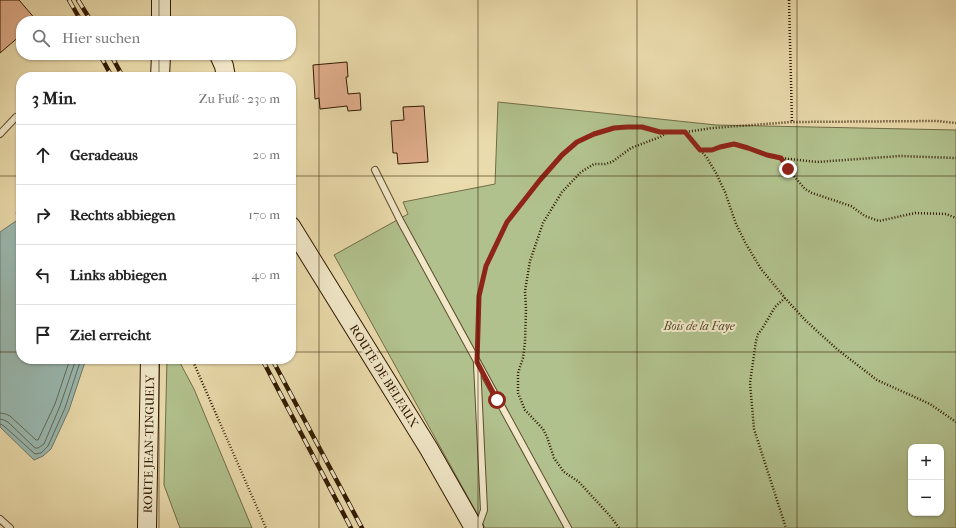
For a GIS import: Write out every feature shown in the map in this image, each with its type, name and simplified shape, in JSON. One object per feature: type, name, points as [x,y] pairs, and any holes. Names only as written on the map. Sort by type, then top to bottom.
[{"type":"street","points":[[161,0],[161,16]]},
{"type":"street","points":[[160,72],[161,60]]},
{"type":"street","points":[[221,60],[225,72]]},
{"type":"street","name":"ROUTE DE BELFAUX","points":[[296,234],[429,449],[474,528]]},
{"type":"street","name":"ROUTE JEAN-TINGUELY","points":[[147,528],[150,364]]},
{"type":"lane","points":[[0,134],[16,117]]},
{"type":"lane","points":[[375,170],[401,222],[568,528]]},
{"type":"lane","points":[[477,362],[484,510],[478,528]]},
{"type":"lane","points":[[0,519],[10,528]]},
{"type":"path","points":[[789,0],[792,122]]},
{"type":"path","points":[[477,362],[479,296],[486,266],[507,222],[540,180],[562,155],[577,142],[594,134],[614,128],[627,127],[642,127],[660,132],[685,132],[712,128],[792,122],[937,120],[956,123]]},
{"type":"path","points":[[619,528],[611,517],[578,482],[564,472],[554,458],[543,429],[525,410],[518,393],[518,373],[523,358],[525,342],[525,290],[530,261],[543,223],[562,192],[581,172],[594,164],[606,164],[612,162],[630,148],[660,137],[667,132]]},
{"type":"path","points":[[685,132],[707,158],[716,173],[725,192],[736,224],[761,269],[806,321],[838,350],[877,380],[930,404],[956,422]]},
{"type":"path","points":[[700,150],[712,150],[734,144],[767,155],[817,162],[900,156],[956,158]]},
{"type":"path","points":[[781,158],[788,169],[806,189],[812,193],[850,206],[865,216],[879,221],[915,213],[946,214],[956,218]]},
{"type":"path","points":[[785,298],[775,307],[758,334],[750,383],[754,429],[786,528]]},
{"type":"path","points":[[194,364],[266,528]]},
{"type":"green space","name":"Bois de la Faye","points":[[498,102],[716,125],[956,130],[956,528],[485,528],[334,255],[408,214],[403,202],[495,184]]},
{"type":"green space","points":[[167,364],[181,364],[194,389],[252,528],[180,528],[164,485]]},
{"type":"water","points":[[16,221],[16,364],[84,364],[69,410],[51,449],[43,456],[34,460],[0,427],[0,232]]},
{"type":"building","points":[[0,0],[19,0],[33,16],[16,16],[16,39],[0,53]]},
{"type":"building","points":[[347,62],[348,77],[346,77],[348,94],[360,93],[361,110],[348,111],[347,106],[320,109],[319,98],[315,99],[313,65]]},
{"type":"building","points":[[424,106],[428,162],[398,164],[397,153],[393,153],[391,121],[404,120],[403,107]]},
{"type":"railway","points":[[69,0],[78,16]]},
{"type":"railway","points":[[78,0],[88,16]]},
{"type":"railway","points":[[103,60],[109,72]]},
{"type":"railway","points":[[114,60],[120,72]]},
{"type":"railway","points":[[265,364],[351,528]]},
{"type":"railway","points":[[275,364],[362,528]]},
{"type":"route","points":[[497,400],[477,362],[479,296],[486,266],[507,222],[540,180],[562,155],[577,142],[594,134],[614,128],[642,127],[660,132],[685,132],[700,150],[712,150],[734,144],[781,158],[788,169]]}]
